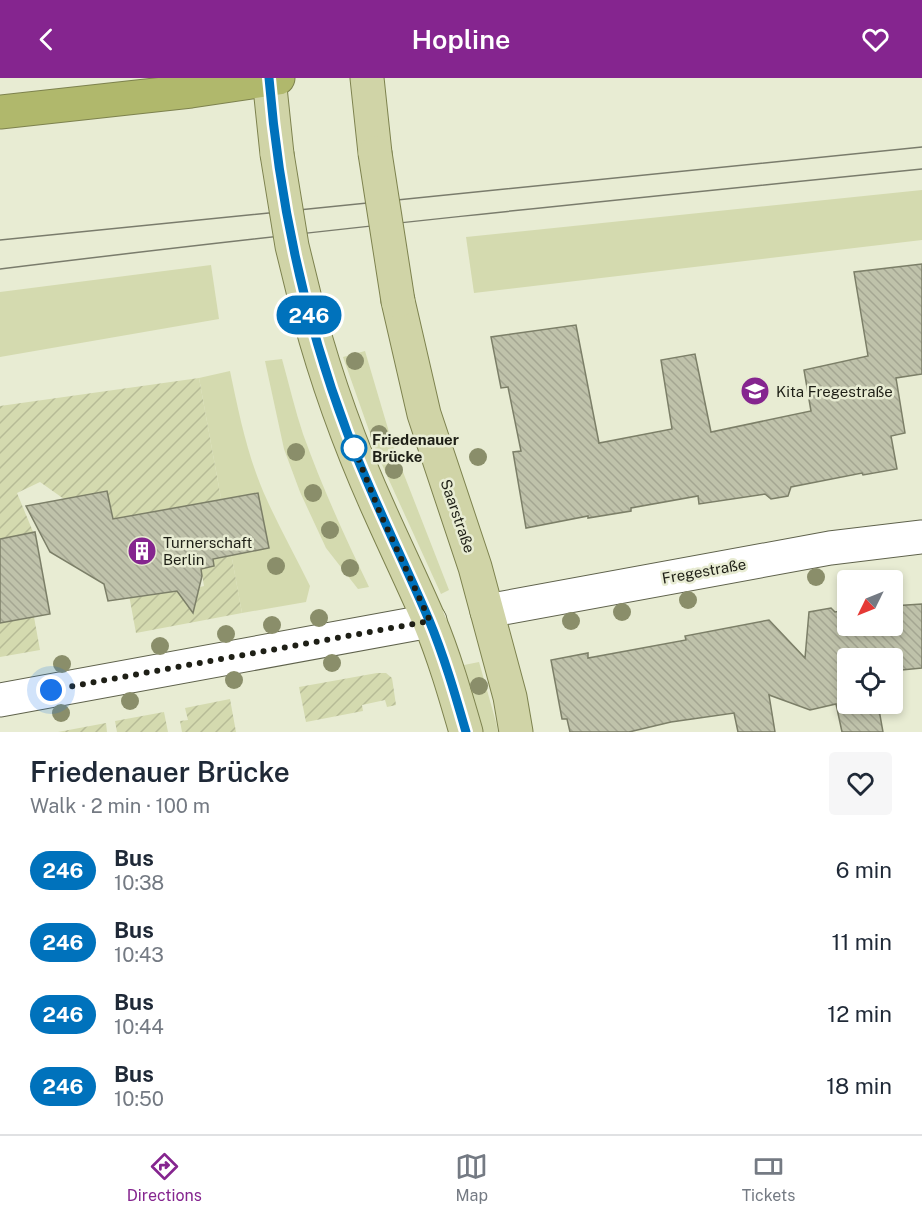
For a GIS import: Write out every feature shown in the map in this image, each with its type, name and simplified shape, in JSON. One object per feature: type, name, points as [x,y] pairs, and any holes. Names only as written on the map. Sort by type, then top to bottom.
[{"type":"highway","points":[[0,112],[191,91],[272,78]]},
{"type":"main road","points":[[272,78],[280,177],[292,246],[319,354],[359,462],[430,621],[466,732]]},
{"type":"main road","name":"Saarstraße","points":[[368,78],[375,153],[398,301],[424,414],[475,567],[510,697],[516,732]]},
{"type":"street","name":"Fregestraße","points":[[487,611],[830,548],[922,537]]},
{"type":"street","points":[[0,700],[430,621]]},
{"type":"green space","points":[[922,190],[922,240],[474,293],[466,237]]},
{"type":"green space","points":[[211,265],[219,319],[0,357],[0,292]]},
{"type":"green space","points":[[365,351],[394,449],[449,590],[441,594],[378,456],[343,357]]},
{"type":"green space","points":[[282,359],[310,454],[369,587],[358,589],[326,548],[300,492],[284,449],[265,361]]},
{"type":"green space","points":[[230,371],[254,469],[277,522],[310,586],[306,602],[242,613],[199,378]]},
{"type":"green space","points":[[199,378],[242,613],[136,633],[129,595],[177,591],[197,596],[200,587],[204,586],[201,569],[114,522],[64,499],[40,482],[17,493],[36,539],[20,542],[19,535],[0,539],[0,406]]},
{"type":"green space","points":[[34,617],[40,650],[0,657],[0,619]]},
{"type":"green space","points":[[479,662],[498,732],[483,732],[464,665]]},
{"type":"green space","points":[[386,673],[392,678],[396,705],[387,707],[385,700],[362,705],[363,711],[306,722],[299,687]]},
{"type":"green space","points":[[230,699],[236,732],[182,732],[180,721],[188,720],[185,708]]},
{"type":"green space","points":[[164,712],[168,732],[117,732],[115,721]]},
{"type":"green space","points":[[106,723],[107,732],[58,732]]},
{"type":"building","points":[[922,264],[922,374],[896,378],[905,433],[891,436],[897,469],[863,475],[862,473],[791,487],[788,496],[771,499],[765,494],[699,504],[698,496],[631,508],[631,511],[588,518],[588,516],[526,528],[513,452],[521,451],[508,387],[501,388],[491,337],[576,325],[599,443],[672,429],[661,360],[695,354],[711,432],[811,411],[804,370],[868,356],[854,272]]},
{"type":"building","name":"Turnerschaft Berlin","points":[[107,491],[113,519],[258,493],[269,548],[213,559],[214,566],[201,569],[202,576],[193,613],[177,591],[108,601],[104,584],[50,552],[26,506]]},
{"type":"building","points":[[35,532],[50,614],[0,623],[0,539]]},
{"type":"building","points":[[922,604],[922,668],[903,670],[903,648],[837,648],[837,709],[836,704],[810,710],[769,695],[775,732],[738,732],[734,713],[671,722],[629,732],[570,732],[567,719],[562,719],[551,660],[588,653],[588,658],[686,640],[685,636],[769,620],[805,658],[809,612],[831,608],[837,612],[837,636],[903,636],[903,605]]},
{"type":"building","points":[[838,714],[880,714],[883,732],[842,732]]},
{"type":"tram line","points":[[0,240],[922,147]]},
{"type":"tram line","points":[[0,269],[345,229],[922,169]]},
{"type":"bus line","name":"246","points":[[269,78],[275,143],[292,246],[319,354],[380,513],[430,621],[466,732]]},
{"type":"place","name":"Kita Fregestraße","points":[[755,391]]},
{"type":"place","name":"Friedenauer Brücke","points":[[354,448]]},
{"type":"place","name":"Turnerschaft Berlin","points":[[142,551]]},
{"type":"route","points":[[51,690],[430,621],[380,513],[354,448]]}]
